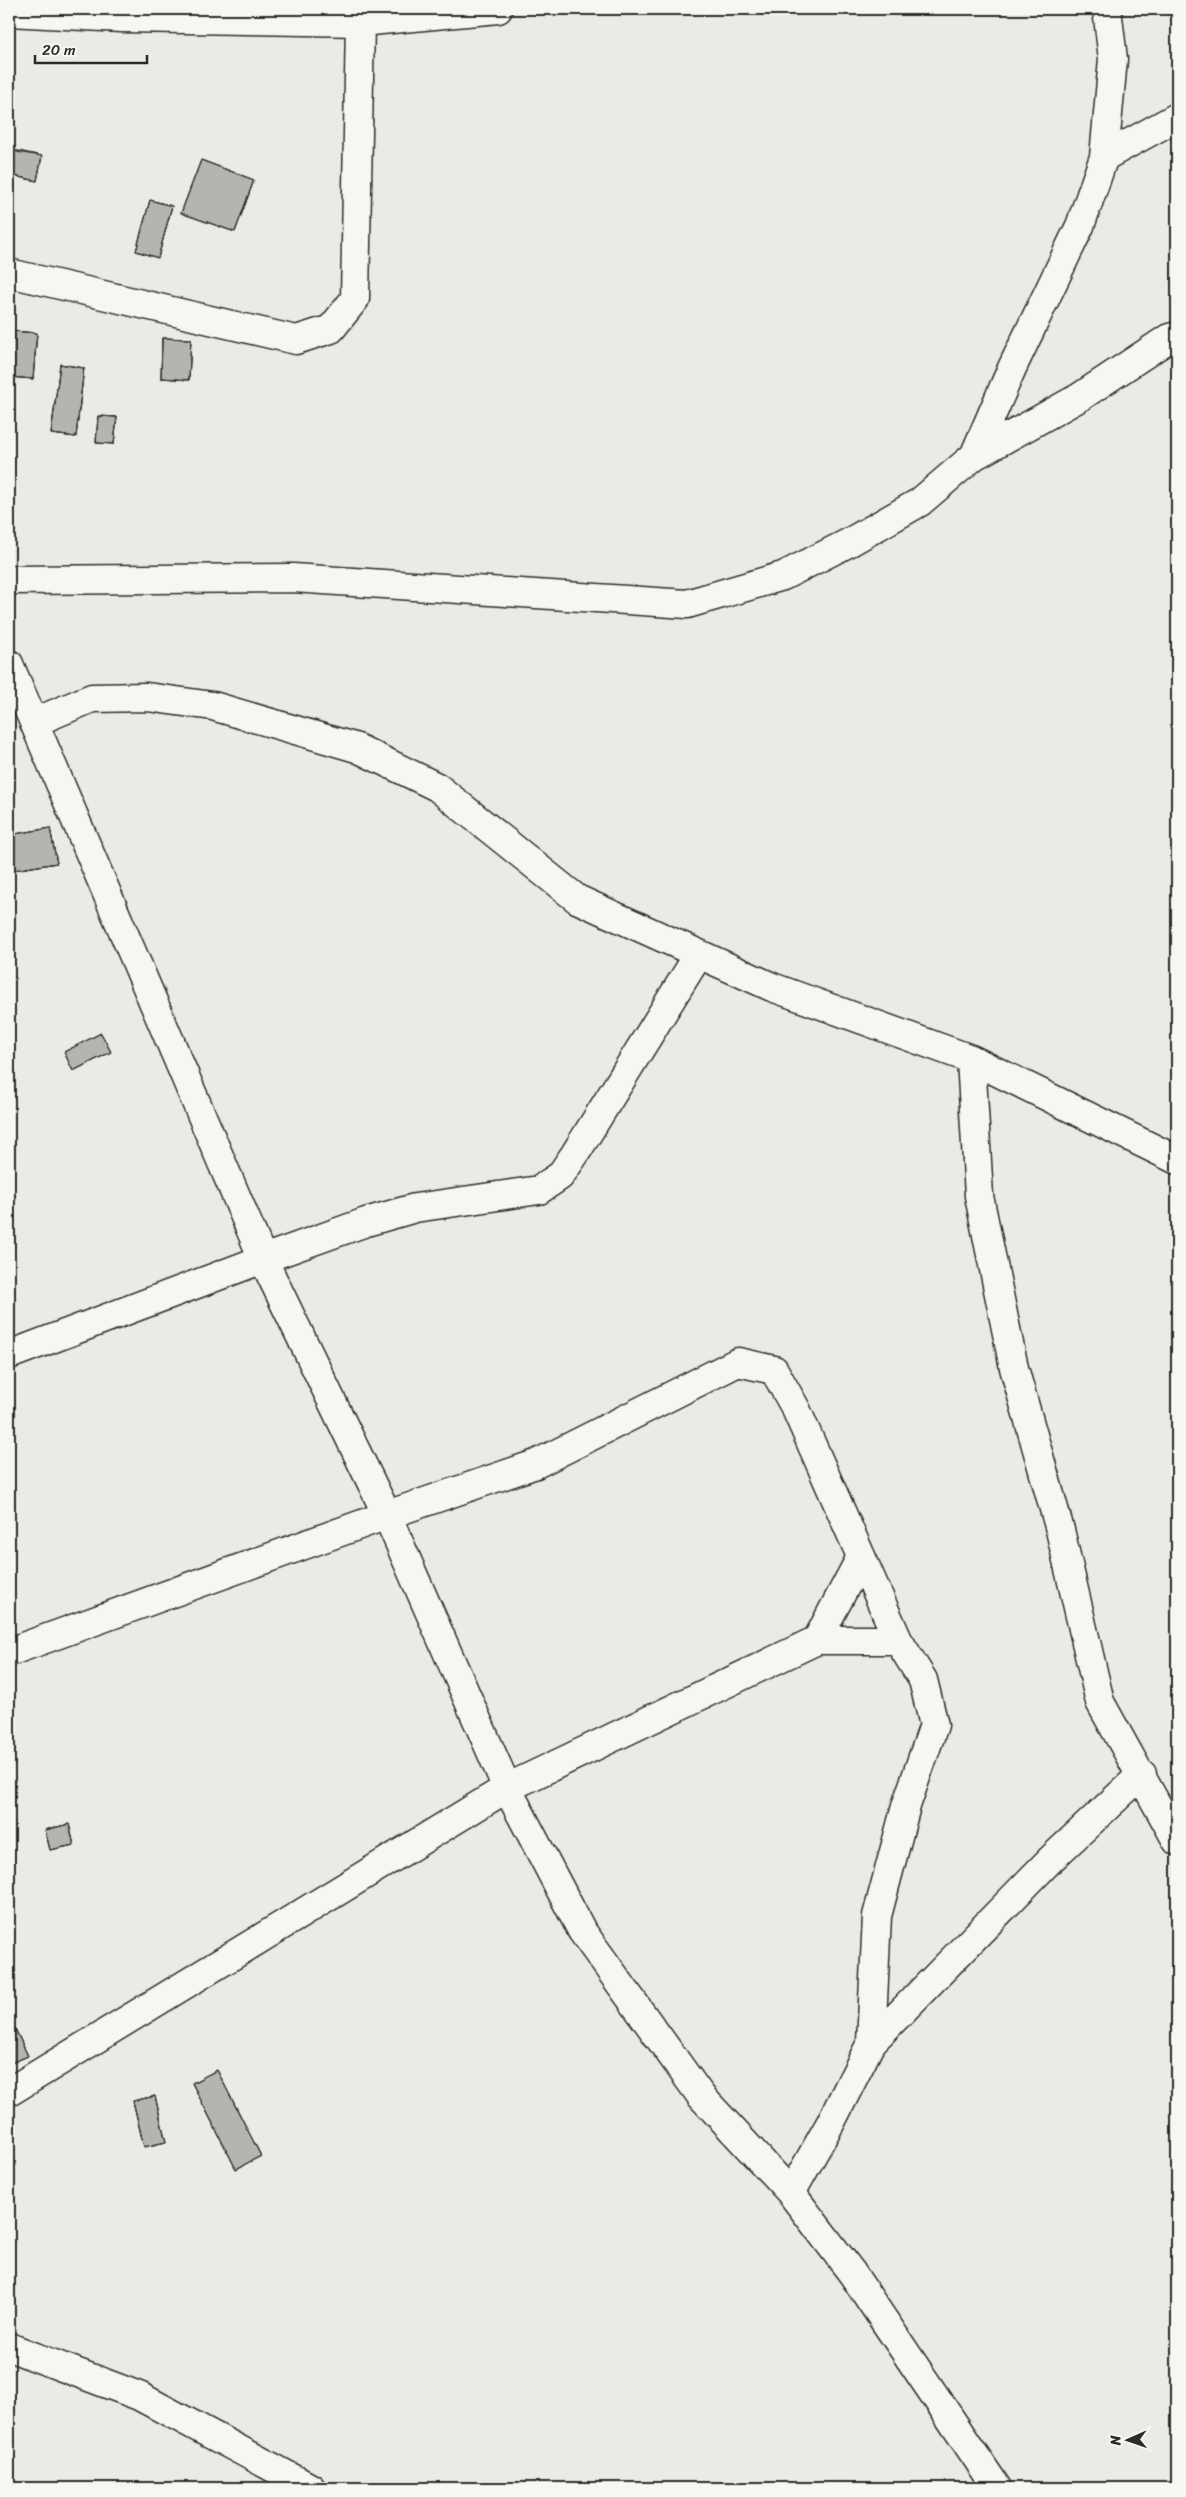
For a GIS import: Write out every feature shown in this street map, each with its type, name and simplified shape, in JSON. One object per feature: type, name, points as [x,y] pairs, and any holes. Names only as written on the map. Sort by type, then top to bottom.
[{"type":"street","points":[[9,12],[121,13],[360,22],[498,9]]},
{"type":"street","points":[[974,456],[1012,368],[1080,226],[1104,157],[1112,59],[1108,9]]},
{"type":"street","points":[[9,273],[296,340],[331,329],[355,299],[360,22]]},
{"type":"street","points":[[1104,157],[1177,117]]},
{"type":"street","points":[[9,580],[293,578],[687,604],[783,576],[850,542],[920,502],[974,456],[1080,397],[1169,338],[1177,336]]},
{"type":"street","points":[[9,664],[263,1258],[386,1515],[507,1788],[582,1931],[701,2096],[791,2193],[852,2273],[997,2488]]},
{"type":"street","points":[[35,722],[92,698],[148,696],[213,706],[357,748],[437,787],[577,899],[772,988],[971,1059],[1177,1160]]},
{"type":"street","points":[[9,1356],[263,1258],[366,1222],[414,1208],[539,1190],[560,1176],[699,954]]},
{"type":"street","points":[[971,1059],[979,1196],[1014,1368],[1060,1530],[1100,1702],[1142,1774],[1177,1841]]},
{"type":"street","points":[[9,1652],[386,1515],[536,1464],[738,1362],[774,1370],[796,1409],[898,1640],[923,1680],[934,1725],[906,1806],[877,1916],[872,2043]]},
{"type":"street","points":[[817,1640],[861,1557]]},
{"type":"street","points":[[9,2092],[507,1788],[817,1640],[898,1640]]},
{"type":"street","points":[[791,2193],[872,2043],[1050,1860],[1142,1774]]},
{"type":"street","points":[[9,2347],[139,2396],[311,2488]]},
{"type":"building","points":[[9,149],[42,156],[37,181],[9,175]]},
{"type":"building","points":[[9,149],[42,156],[37,181],[9,175]]},
{"type":"building","points":[[9,151],[42,156],[37,181],[9,175]]},
{"type":"building","points":[[201,160],[254,180],[235,232],[181,213]]},
{"type":"building","points":[[201,160],[254,180],[235,232],[181,213]]},
{"type":"building","points":[[201,160],[254,180],[235,232],[181,213]]},
{"type":"building","points":[[150,200],[172,206],[158,258],[136,251]]},
{"type":"building","points":[[150,200],[172,206],[158,258],[136,251]]},
{"type":"building","points":[[150,200],[172,206],[158,258],[136,251]]},
{"type":"building","points":[[12,331],[37,333],[33,379],[9,377]]},
{"type":"building","points":[[12,331],[37,333],[33,379],[9,377]]},
{"type":"building","points":[[12,331],[37,333],[33,379],[9,377]]},
{"type":"building","points":[[162,338],[191,339],[189,380],[161,378]]},
{"type":"building","points":[[162,338],[191,339],[189,380],[161,378]]},
{"type":"building","points":[[162,338],[191,339],[189,380],[161,378]]},
{"type":"building","points":[[60,364],[84,368],[76,437],[51,434]]},
{"type":"building","points":[[60,364],[84,368],[76,437],[51,434]]},
{"type":"building","points":[[60,364],[84,368],[76,437],[51,434]]},
{"type":"building","points":[[98,416],[117,417],[114,444],[96,443]]},
{"type":"building","points":[[98,416],[117,417],[114,444],[96,443]]},
{"type":"building","points":[[98,416],[117,417],[114,444],[96,443]]},
{"type":"building","points":[[50,828],[57,863],[14,870],[9,835]]},
{"type":"building","points":[[50,828],[57,863],[14,870],[9,835]]},
{"type":"building","points":[[50,828],[57,863],[14,870],[9,835]]},
{"type":"building","points":[[101,1033],[111,1052],[73,1071],[64,1052]]},
{"type":"building","points":[[101,1033],[111,1052],[73,1071],[64,1052]]},
{"type":"building","points":[[101,1033],[111,1052],[73,1071],[64,1052]]},
{"type":"building","points":[[69,1824],[74,1845],[50,1850],[45,1830]]},
{"type":"building","points":[[69,1824],[74,1845],[50,1850],[45,1830]]},
{"type":"building","points":[[69,1824],[74,1845],[50,1850],[45,1830]]},
{"type":"building","points":[[9,2016],[28,2056],[9,2064]]},
{"type":"building","points":[[9,2016],[28,2056],[9,2064]]},
{"type":"building","points":[[9,2016],[28,2056],[9,2064]]},
{"type":"building","points":[[217,2070],[261,2156],[236,2169],[192,2083]]},
{"type":"building","points":[[217,2070],[261,2156],[236,2169],[192,2083]]},
{"type":"building","points":[[217,2070],[261,2156],[236,2169],[192,2083]]},
{"type":"building","points":[[155,2096],[166,2142],[144,2147],[133,2101]]},
{"type":"building","points":[[155,2096],[166,2142],[144,2147],[133,2101]]},
{"type":"building","points":[[155,2096],[166,2142],[144,2147],[133,2101]]}]
